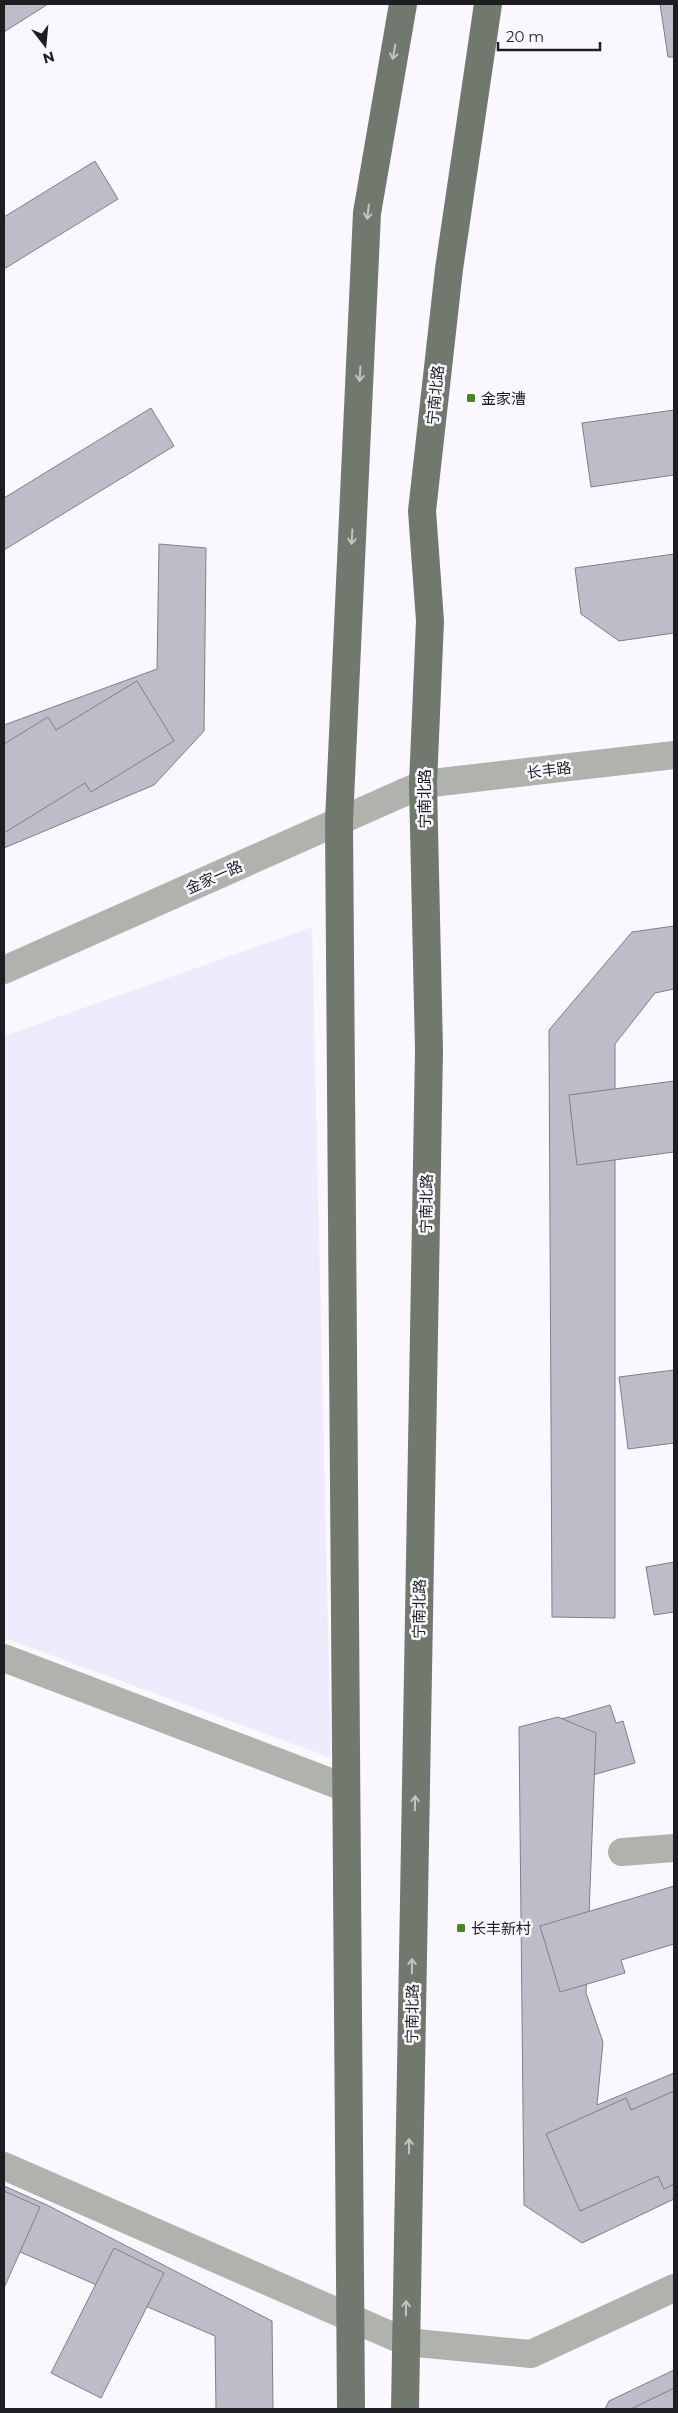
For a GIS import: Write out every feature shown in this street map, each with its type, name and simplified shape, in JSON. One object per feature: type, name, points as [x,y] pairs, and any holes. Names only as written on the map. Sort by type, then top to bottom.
[{"type":"main road","points":[[351,2409],[339,821],[367,213],[402,4]]},
{"type":"main road","name":"宁南北路","points":[[405,2409],[429,1050],[424,784],[430,621],[422,511],[448,269],[490,6]]},
{"type":"street","name":"长丰路","points":[[424,784],[674,755]]},
{"type":"street","name":"金家一路","points":[[4,970],[424,784]]},
{"type":"street","points":[[4,1658],[346,1788]]},
{"type":"street","points":[[622,1852],[674,1848]]},
{"type":"street","points":[[4,2166],[406,2342],[531,2354],[674,2288]]},
{"type":"shaded area","points":[[312,927],[331,1758],[4,1638],[4,1036]]},
{"type":"building","points":[[4,4],[48,4],[4,32]]},
{"type":"building","points":[[660,4],[674,4],[674,57],[668,57]]},
{"type":"building","points":[[95,161],[118,199],[4,269],[4,217]]},
{"type":"building","points":[[151,408],[174,446],[4,550],[4,498]]},
{"type":"building","points":[[674,410],[674,475],[591,487],[582,423]]},
{"type":"building","points":[[159,544],[206,548],[204,731],[154,785],[4,848],[4,725],[157,669]]},
{"type":"building","points":[[674,554],[674,633],[619,641],[581,614],[575,568]]},
{"type":"building","points":[[137,681],[174,741],[91,792],[85,783],[4,833],[4,744],[48,717],[56,730]]},
{"type":"building","points":[[674,926],[674,989],[655,993],[615,1044],[615,1618],[552,1617],[549,1030],[632,932]]},
{"type":"building","points":[[674,1081],[674,1152],[577,1165],[569,1095]]},
{"type":"building","points":[[674,1370],[674,1443],[628,1449],[619,1377]]},
{"type":"building","points":[[674,1562],[674,1612],[654,1615],[646,1567]]},
{"type":"building","points":[[610,1705],[616,1723],[623,1721],[635,1763],[554,1786],[542,1742],[549,1740],[544,1724]]},
{"type":"building","points":[[558,1717],[596,1733],[586,1993],[603,2042],[597,2105],[674,2073],[674,2199],[582,2243],[524,2205],[519,1727]]},
{"type":"building","points":[[674,1886],[674,1944],[621,1960],[625,1973],[560,1992],[540,1926]]},
{"type":"building","points":[[674,2091],[674,2184],[664,2189],[658,2176],[580,2211],[546,2134],[626,2098],[631,2110]]},
{"type":"building","points":[[4,2186],[47,2205],[272,2321],[273,2409],[216,2409],[215,2336],[4,2245]]},
{"type":"building","points":[[4,2191],[40,2207],[4,2288]]},
{"type":"building","points":[[114,2248],[164,2273],[101,2398],[51,2373]]},
{"type":"building","points":[[674,2370],[674,2409],[605,2409],[609,2401]]},
{"type":"building","points":[[674,2388],[674,2409],[631,2409]]},
{"type":"place","name":"金家漕","points":[[471,398]]},
{"type":"place","name":"长丰新村","points":[[461,1928]]}]
